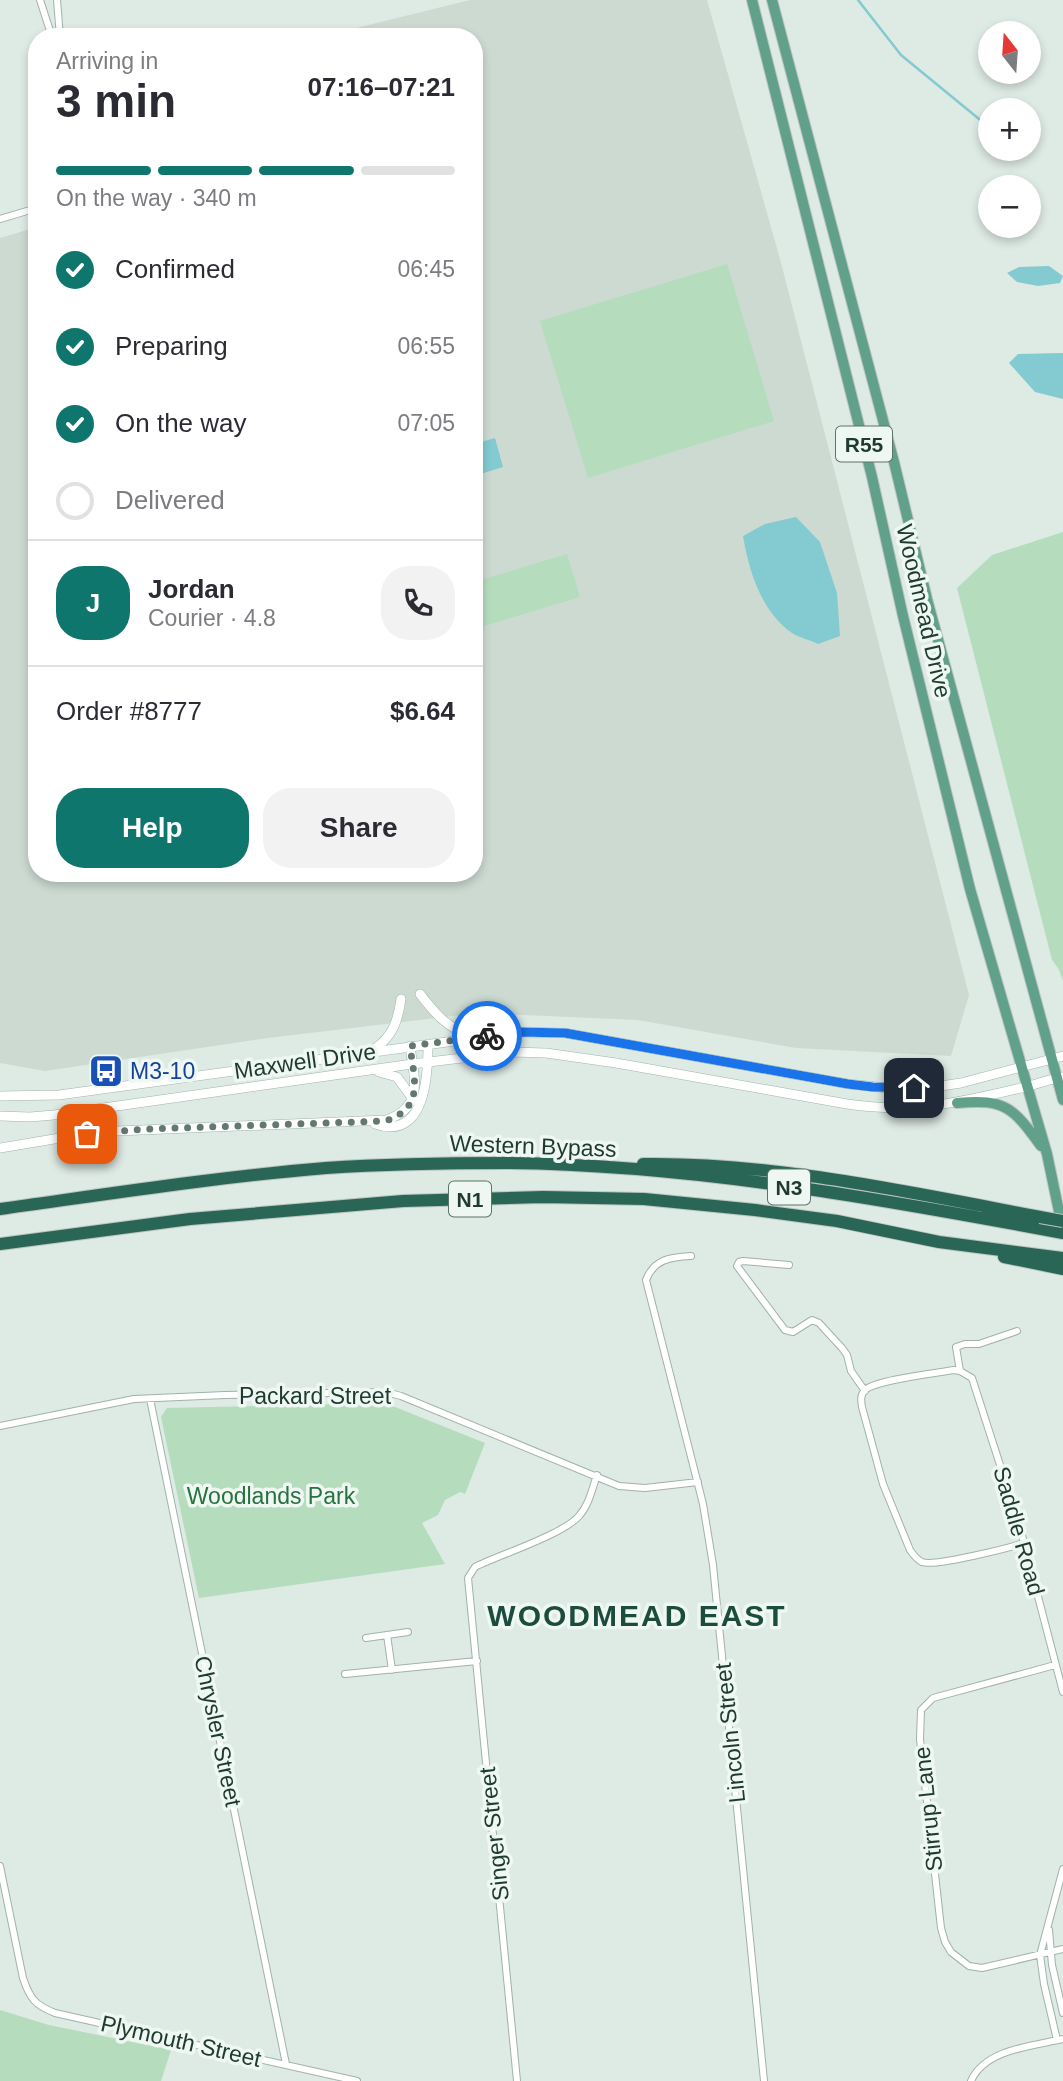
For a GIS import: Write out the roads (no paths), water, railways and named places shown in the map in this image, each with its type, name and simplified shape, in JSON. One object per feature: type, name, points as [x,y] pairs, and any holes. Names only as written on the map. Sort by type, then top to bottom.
[{"type":"highway","name":"Western Bypass","points":[[0,1209],[325,1168],[462,1163],[584,1166],[669,1164],[841,1181],[1039,1223]]},
{"type":"highway","name":"N1","points":[[0,1244],[190,1219],[404,1201],[543,1197],[644,1199],[755,1210],[837,1222],[1039,1259]]},
{"type":"highway","points":[[1039,1223],[1063,1221]]},
{"type":"highway","points":[[1039,1223],[1063,1231]]},
{"type":"highway","points":[[1039,1259],[1063,1258]]},
{"type":"highway","points":[[1039,1259],[1063,1269]]},
{"type":"main road","name":"Woodmead Drive","points":[[752,0],[869,464],[954,828],[1047,1154],[1063,1231]]},
{"type":"main road","name":"Woodmead Drive","points":[[772,0],[894,462],[927,599],[1058,1057],[1063,1100]]},
{"type":"main road","points":[[419,994],[447,1025],[473,1038]]},
{"type":"main road","points":[[370,1052],[382,1044],[394,1028],[401,999]]},
{"type":"main road","name":"Maxwell Drive","points":[[0,1096],[59,1095],[520,1032],[565,1033],[848,1084],[897,1089],[961,1083],[1058,1057]]},
{"type":"main road","points":[[369,1122],[392,1127],[416,1115],[422,1100],[428,1044]]},
{"type":"main road","points":[[0,1148],[117,1131],[386,1121],[407,1109],[413,1099],[410,1046]]},
{"type":"main road","name":"Maxwell Drive","points":[[0,1116],[54,1115],[505,1052],[540,1053],[616,1063],[858,1106],[913,1109],[957,1103],[1060,1077]]},
{"type":"main road","points":[[370,1070],[397,1077],[413,1099]]},
{"type":"main road","points":[[152,1081],[154,1101]]},
{"type":"main road","points":[[957,1103],[986,1101],[1007,1108],[1026,1125],[1047,1154]]},
{"type":"street","points":[[40,0],[49,28]]},
{"type":"street","points":[[57,0],[59,28]]},
{"type":"street","points":[[0,219],[28,211]]},
{"type":"street","name":"Lincoln Street","points":[[691,1256],[663,1259],[646,1280],[698,1482],[713,1564],[764,2081]]},
{"type":"street","points":[[789,1265],[743,1261],[737,1266],[785,1330],[793,1332],[811,1320],[819,1323],[842,1349],[851,1371],[865,1391]]},
{"type":"street","points":[[1017,1331],[956,1348],[963,1372],[878,1384],[865,1391],[862,1406],[883,1484],[917,1559],[932,1563],[1024,1543]]},
{"type":"street","name":"Saddle Road","points":[[963,1372],[972,1378],[975,1385],[1024,1543],[1063,1692]]},
{"type":"street","name":"Packard Street","points":[[0,1426],[134,1399],[386,1392],[629,1488],[698,1482]]},
{"type":"street","name":"Chrysler Street","points":[[150,1399],[286,2064]]},
{"type":"street","name":"Singer Street","points":[[517,2081],[469,1574],[475,1567],[574,1521],[588,1502],[597,1475]]},
{"type":"street","points":[[366,1638],[408,1632]]},
{"type":"street","points":[[387,1635],[391,1670]]},
{"type":"street","points":[[345,1674],[477,1661]]},
{"type":"street","name":"Stirrup Lane","points":[[1040,1955],[982,1968],[960,1961],[945,1942],[937,1906],[920,1739],[920,1715],[928,1702],[940,1696],[1055,1665]]},
{"type":"street","name":"Plymouth Street","points":[[0,1866],[23,1978],[32,1999],[43,2008],[55,2013],[357,2081]]},
{"type":"street","points":[[971,2081],[979,2068],[993,2058],[1060,2039],[1044,1984],[1040,1955],[1063,1869]]},
{"type":"street","points":[[1048,1928],[1063,2012]]},
{"type":"street","points":[[1040,1955],[1063,1949]]},
{"type":"water","points":[[1049,266],[1063,276],[1060,283],[1038,286],[1017,282],[1007,273],[1019,267]]},
{"type":"water","points":[[1063,353],[1063,399],[1035,392],[1009,363],[1018,354]]},
{"type":"water","points":[[495,438],[503,467],[483,473],[483,441]]},
{"type":"water","points":[[796,517],[820,542],[837,593],[840,636],[818,644],[792,633],[781,624],[764,602],[753,576],[743,536],[765,524]]},
{"type":"waterway","points":[[858,0],[901,55],[978,118]]},
{"type":"place","name":"M3-10","points":[[106,1071]]},
{"type":"district","name":"WOODMEAD EAST","points":[[637,1615]]},
{"type":"park label","name":"Woodlands Park","points":[[271,1496]]}]
